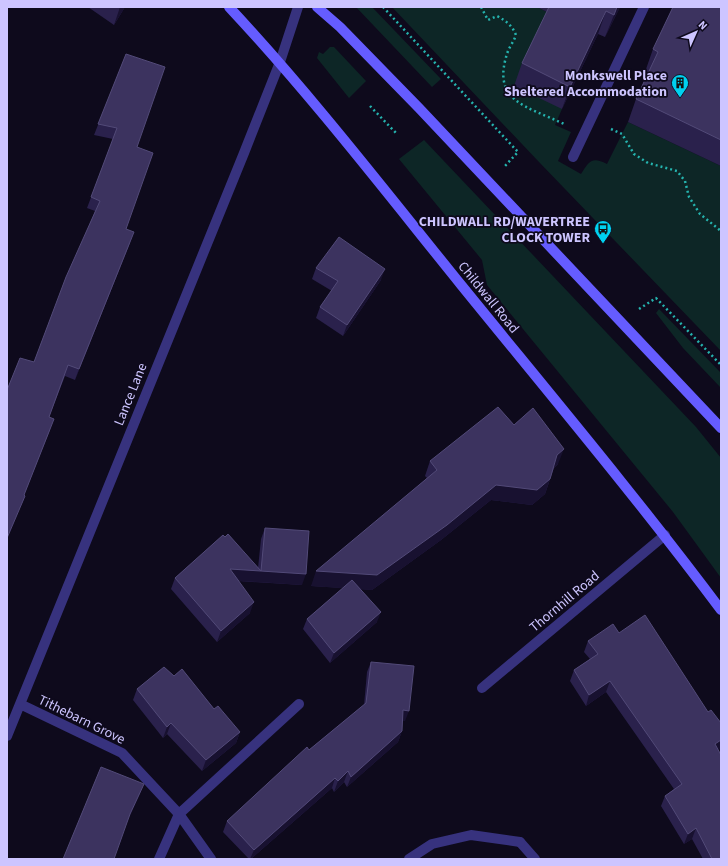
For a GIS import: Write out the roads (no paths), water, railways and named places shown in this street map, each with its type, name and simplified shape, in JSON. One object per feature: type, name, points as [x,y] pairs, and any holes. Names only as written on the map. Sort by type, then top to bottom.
[{"type":"main road","name":"Childwall Road","points":[[229,7],[280,62],[665,535],[721,610]]},
{"type":"main road","points":[[317,7],[340,27],[490,182],[721,428]]},
{"type":"street","name":"Lance Lane","points":[[7,736],[280,62],[298,7]]},
{"type":"street","points":[[574,158],[644,7]]},
{"type":"street","name":"Thornhill Road","points":[[482,688],[665,535]]},
{"type":"street","name":"Tithebarn Grove","points":[[20,704],[122,753],[179,814],[211,859]]},
{"type":"street","points":[[159,859],[179,814],[299,704]]},
{"type":"street","points":[[409,859],[432,844],[471,835],[520,842],[535,859]]},
{"type":"place","name":"Monkswell Place Sheltered Accommodation","points":[[680,98]]},
{"type":"place","name":"CHILDWALL RD/WAVERTREE CLOCK TOWER","points":[[603,244]]}]
